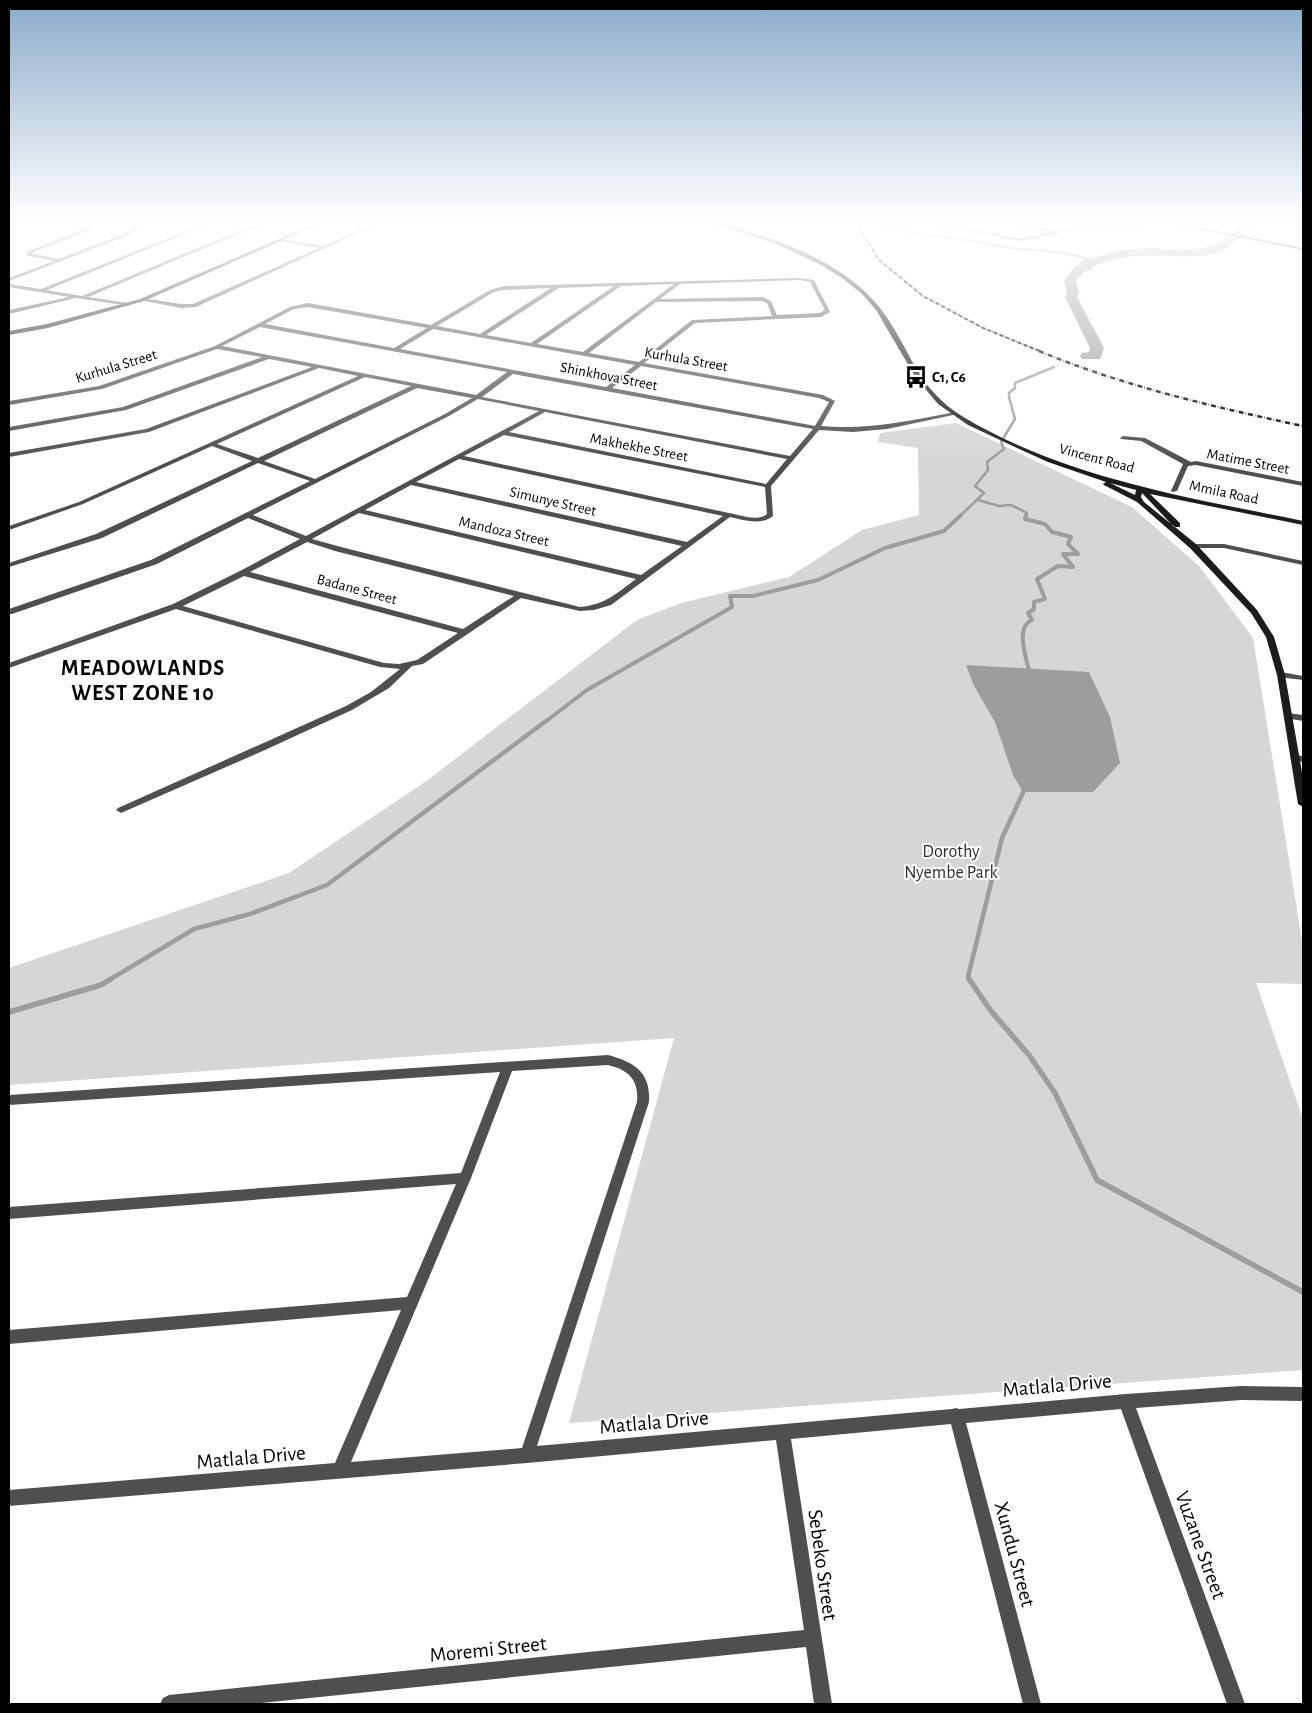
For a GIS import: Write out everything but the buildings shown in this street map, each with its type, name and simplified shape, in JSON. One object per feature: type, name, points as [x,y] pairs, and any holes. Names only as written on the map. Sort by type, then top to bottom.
[{"type":"main road","points":[[9,333],[48,326],[139,301]]},
{"type":"main road","name":"Vincent Road","points":[[869,301],[878,310],[916,377],[935,398],[955,414],[981,429],[1071,468],[1140,488]]},
{"type":"main road","name":"Vincent Road","points":[[1034,453],[1085,469],[1154,486]]},
{"type":"main road","points":[[1071,468],[1139,500],[1193,546]]},
{"type":"main road","points":[[1085,469],[1140,488],[1160,506],[1264,626],[1276,651],[1288,716],[1299,759],[1303,804]]},
{"type":"main road","points":[[1140,488],[1154,486]]},
{"type":"main road","name":"Mmila Road","points":[[1154,486],[1303,522]]},
{"type":"main road","points":[[1139,500],[1137,493],[1140,488]]},
{"type":"main road","name":"Mmila Road","points":[[1140,488],[1303,522]]},
{"type":"main road","points":[[1160,506],[1162,502],[1167,500],[1183,497]]},
{"type":"street","points":[[9,310],[20,310],[59,301]]},
{"type":"street","points":[[107,301],[128,305]]},
{"type":"street","points":[[148,301],[194,306],[205,301]]},
{"type":"street","points":[[396,349],[476,301]]},
{"type":"street","points":[[481,336],[535,301]]},
{"type":"street","points":[[532,345],[596,301]]},
{"type":"street","points":[[584,354],[657,301],[660,301]]},
{"type":"street","points":[[768,301],[770,302],[775,317]]},
{"type":"street","points":[[608,389],[694,321],[826,313],[828,311],[823,301]]},
{"type":"street","name":"Kurhula Street","points":[[9,403],[100,388],[217,347],[292,308],[308,306],[825,397],[832,403],[820,420],[817,428],[768,486]]},
{"type":"street","name":"Shinkhova Street","points":[[260,324],[840,431],[872,430],[955,414]]},
{"type":"street","points":[[217,347],[791,458]]},
{"type":"street","points":[[9,429],[124,409],[268,356]]},
{"type":"street","points":[[9,455],[147,432],[319,366]]},
{"type":"street","points":[[9,612],[131,572],[447,415],[478,397],[513,371]]},
{"type":"street","points":[[9,528],[62,511],[365,375]]},
{"type":"street","points":[[9,566],[99,536],[418,385]]},
{"type":"street","points":[[9,666],[176,606],[244,573],[545,410]]},
{"type":"street","name":"Makhekhe Street","points":[[504,433],[768,486]]},
{"type":"street","points":[[1123,438],[1134,437],[1144,439],[1176,459],[1190,464]]},
{"type":"street","points":[[211,444],[315,481]]},
{"type":"street","points":[[458,457],[756,520],[771,515],[768,486]]},
{"type":"street","name":"Matime Street","points":[[1174,491],[1185,466],[1190,464],[1204,464],[1303,484]]},
{"type":"street","name":"Simunye Street","points":[[411,483],[688,545]]},
{"type":"street","name":"Mandoza Street","points":[[359,511],[642,578]]},
{"type":"street","points":[[247,515],[306,539],[338,549],[580,609],[594,608],[608,602],[729,515]]},
{"type":"street","points":[[1193,546],[1224,546],[1303,564]]},
{"type":"street","name":"Badane Street","points":[[244,573],[464,632]]},
{"type":"street","points":[[176,606],[392,667],[408,666],[420,662],[520,595]]},
{"type":"street","points":[[121,810],[282,739],[366,699],[390,685],[408,666]]},
{"type":"street","points":[[1281,675],[1303,678]]},
{"type":"street","points":[[1288,716],[1303,718]]},
{"type":"street","points":[[9,1100],[508,1066],[608,1060],[620,1062],[641,1081],[645,1091],[643,1102],[527,1456]]},
{"type":"street","points":[[339,1471],[465,1178],[508,1066]]},
{"type":"street","points":[[9,1213],[465,1178]]},
{"type":"street","points":[[9,1337],[410,1303]]},
{"type":"street","name":"Matlala Drive","points":[[9,1498],[527,1456],[956,1415],[1126,1401],[1241,1393],[1303,1394]]},
{"type":"street","name":"Vuzane Street","points":[[1126,1401],[1236,1704]]},
{"type":"street","name":"Xundu Street","points":[[956,1415],[1032,1704]]},
{"type":"street","name":"Sebeko Street","points":[[782,1432],[812,1638],[824,1704]]},
{"type":"street","name":"Moremi Street","points":[[169,1704],[812,1638]]},
{"type":"green space","name":"Dorothy Nyembe Park","points":[[956,423],[1132,507],[1199,566],[1253,638],[1303,947],[1303,984],[1256,983],[1303,1119],[1303,1370],[569,1423],[674,1038],[9,1085],[9,968],[289,873],[425,782],[637,620],[681,603],[789,577],[862,530],[919,515],[918,448],[878,442],[880,433]]},
{"type":"shaded area","points":[[966,665],[1089,672],[1110,717],[1120,763],[1093,792],[1023,792],[1013,775],[995,722],[974,686]]},
{"type":"waterway","points":[[1073,301],[1097,348],[1095,356],[1087,356]]},
{"type":"waterway","points":[[960,516],[984,493],[975,486],[988,470],[987,462],[1004,449],[1001,442],[1015,419],[1009,397],[1009,393],[1015,388],[1015,383],[1054,367]]},
{"type":"waterway","points":[[978,500],[999,506],[1011,505],[1027,513],[1026,516]]},
{"type":"waterway","points":[[545,722],[587,690],[732,607],[730,596],[753,596],[818,580],[885,548],[944,531],[961,515]]},
{"type":"waterway","points":[[1026,515],[1025,519],[1045,524],[1052,532],[1071,537],[1068,544],[1078,554],[1063,554],[1073,567],[1058,566],[1037,579],[1045,599],[1034,602],[1034,609],[1028,613],[1032,620],[1024,629],[1023,643],[1029,671]]},
{"type":"waterway","points":[[109,980],[194,929],[250,914],[327,885],[546,721]]},
{"type":"waterway","points":[[970,980],[968,977],[1002,838],[1026,786]]},
{"type":"waterway","points":[[9,1012],[101,985],[111,979]]},
{"type":"waterway","points":[[969,979],[991,1011],[1029,1055],[1055,1093],[1097,1180],[1303,1292]]},
{"type":"railway","points":[[932,301],[983,328],[1042,352]]},
{"type":"railway","points":[[1039,351],[1136,385],[1203,403],[1303,426]]},
{"type":"place","name":"C1, C6","points":[[916,377]]},
{"type":"district","name":"MEADOWLANDS WEST ZONE 10","points":[[143,680]]}]
